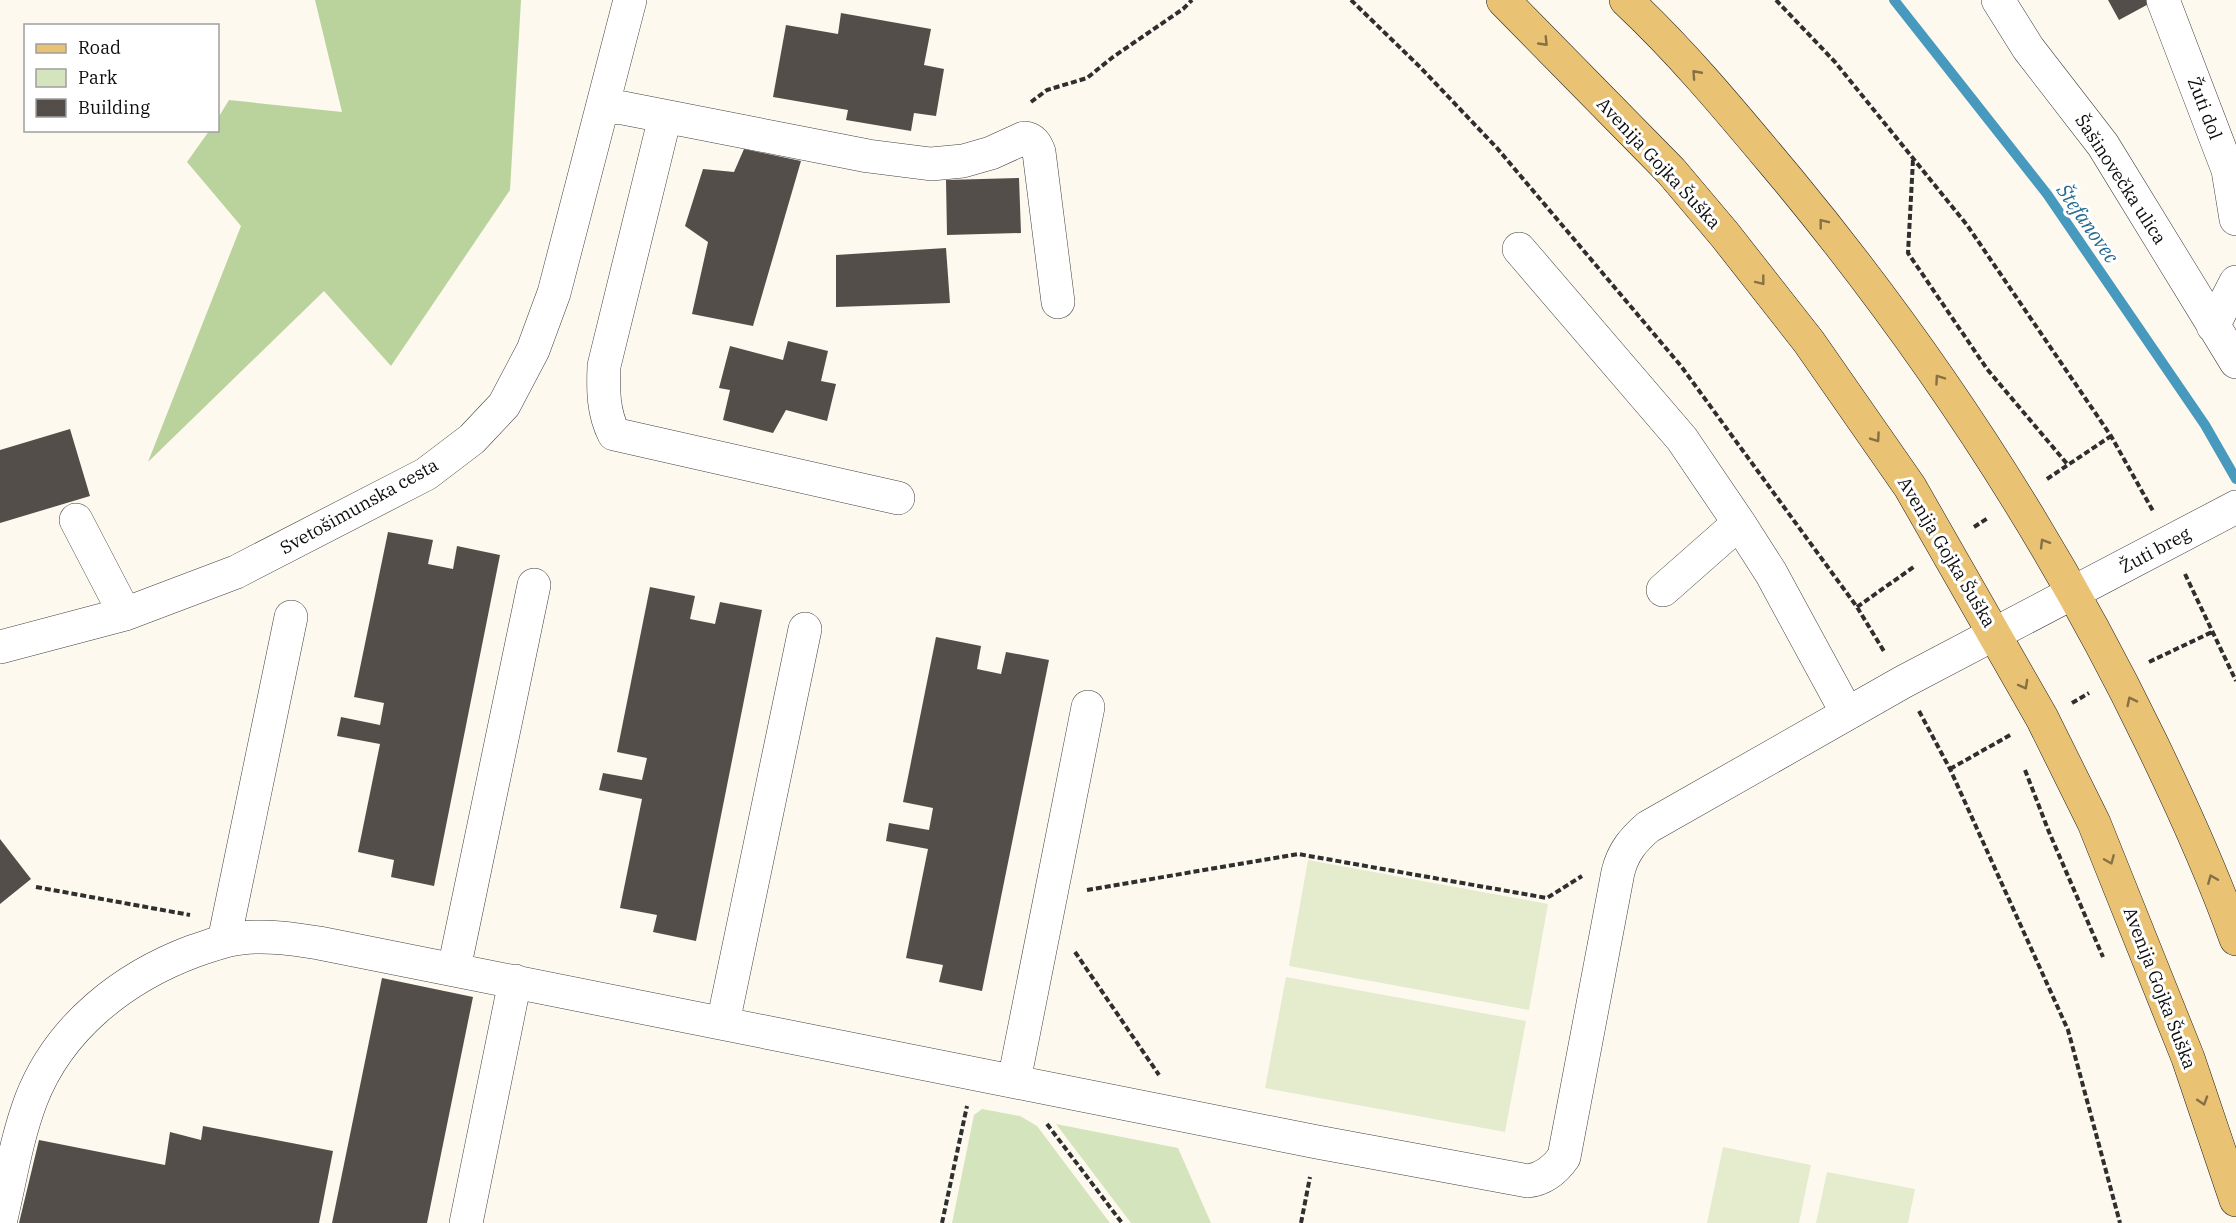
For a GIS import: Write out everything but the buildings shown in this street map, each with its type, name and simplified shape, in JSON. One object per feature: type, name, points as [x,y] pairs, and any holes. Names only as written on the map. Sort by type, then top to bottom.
[{"type":"main road","name":"Avenija Gojka Šuška","points":[[1503,0],[1671,171],[1725,234],[1809,342],[1910,487],[1996,634],[2042,718],[2094,823],[2188,1058],[2236,1200]]},
{"type":"main road","points":[[1626,0],[1740,122],[1821,220],[1904,328],[1962,412],[2018,499],[2074,594],[2119,677],[2183,809],[2235,936]]},
{"type":"street","name":"Svetošimunska cesta","points":[[0,647],[125,614],[236,572],[426,474],[472,439],[504,405],[533,350],[554,293],[630,0]]},
{"type":"street","name":"Šašinovečka ulica","points":[[1998,0],[2028,48],[2103,145],[2236,362]]},
{"type":"street","name":"Žuti dol","points":[[2163,0],[2228,170],[2236,219]]},
{"type":"street","points":[[604,107],[623,108],[868,156],[931,164],[963,161],[991,153],[1024,138],[1030,139],[1035,143],[1039,152],[1058,302]]},
{"type":"street","points":[[665,117],[604,366],[603,395],[607,419],[614,434],[898,498]]},
{"type":"street","points":[[1519,249],[1682,438],[1771,573],[1847,713]]},
{"type":"street","points":[[2213,326],[2236,282]]},
{"type":"street","name":"Žuti breg","points":[[1628,847],[1648,827],[1847,713],[2226,512]]},
{"type":"street","points":[[76,520],[125,614]]},
{"type":"street","points":[[1664,590],[1739,523]]},
{"type":"street","points":[[454,969],[534,585]]},
{"type":"street","points":[[224,941],[291,617]]},
{"type":"street","points":[[723,1023],[805,629]]},
{"type":"street","points":[[1014,1081],[1088,707]]},
{"type":"street","points":[[0,1223],[15,1149],[32,1098],[62,1044],[107,998],[161,964],[224,941],[256,937],[297,939],[1340,1146],[1528,1181],[1536,1180],[1550,1172],[1564,1157],[1618,872],[1621,858],[1628,847]]},
{"type":"street","points":[[466,1223],[514,981]]},
{"type":"path","points":[[1024,108],[1047,90],[1086,78],[1183,9],[1192,0]]},
{"type":"path","points":[[1351,0],[1420,67],[1497,148],[1650,329],[1681,366],[1817,553]]},
{"type":"path","points":[[1776,0],[1835,62],[1966,225],[2111,436],[1945,545],[1857,607]]},
{"type":"path","points":[[1913,159],[1908,253],[1987,369],[2068,465]]},
{"type":"path","points":[[2121,1223],[2068,1030],[1950,769],[2119,677],[2212,632],[2236,681]]},
{"type":"path","points":[[2012,734],[2016,745]]},
{"type":"path","points":[[2024,767],[2049,832],[2103,957]]},
{"type":"path","points":[[1160,1076],[1049,904],[1298,854],[1547,898],[1628,847]]},
{"type":"path","points":[[36,887],[197,916]]},
{"type":"path","points":[[942,1223],[969,1096]]},
{"type":"path","points":[[1046,1123],[1122,1223]]},
{"type":"path","points":[[1301,1223],[1312,1166]]},
{"type":"green space","points":[[315,0],[521,0],[510,190],[391,366],[324,291],[148,462],[241,226],[187,162],[208,132],[219,132],[219,116],[229,100],[342,112]]},
{"type":"green space","points":[[1308,860],[1548,904],[1529,1010],[1289,966]]},
{"type":"green space","points":[[1286,977],[1526,1021],[1505,1132],[1265,1088]]},
{"type":"green space","points":[[982,1109],[1020,1116],[1037,1126],[1110,1223],[952,1223],[974,1115]]},
{"type":"green space","points":[[1056,1124],[1178,1148],[1211,1223],[1131,1223]]},
{"type":"green space","points":[[1723,1147],[1811,1165],[1799,1223],[1707,1223]]},
{"type":"green space","points":[[1827,1172],[1915,1189],[1908,1223],[1816,1223]]},
{"type":"waterway","name":"Štefanovec","points":[[1894,0],[2047,194],[2205,425],[2236,479]]}]
